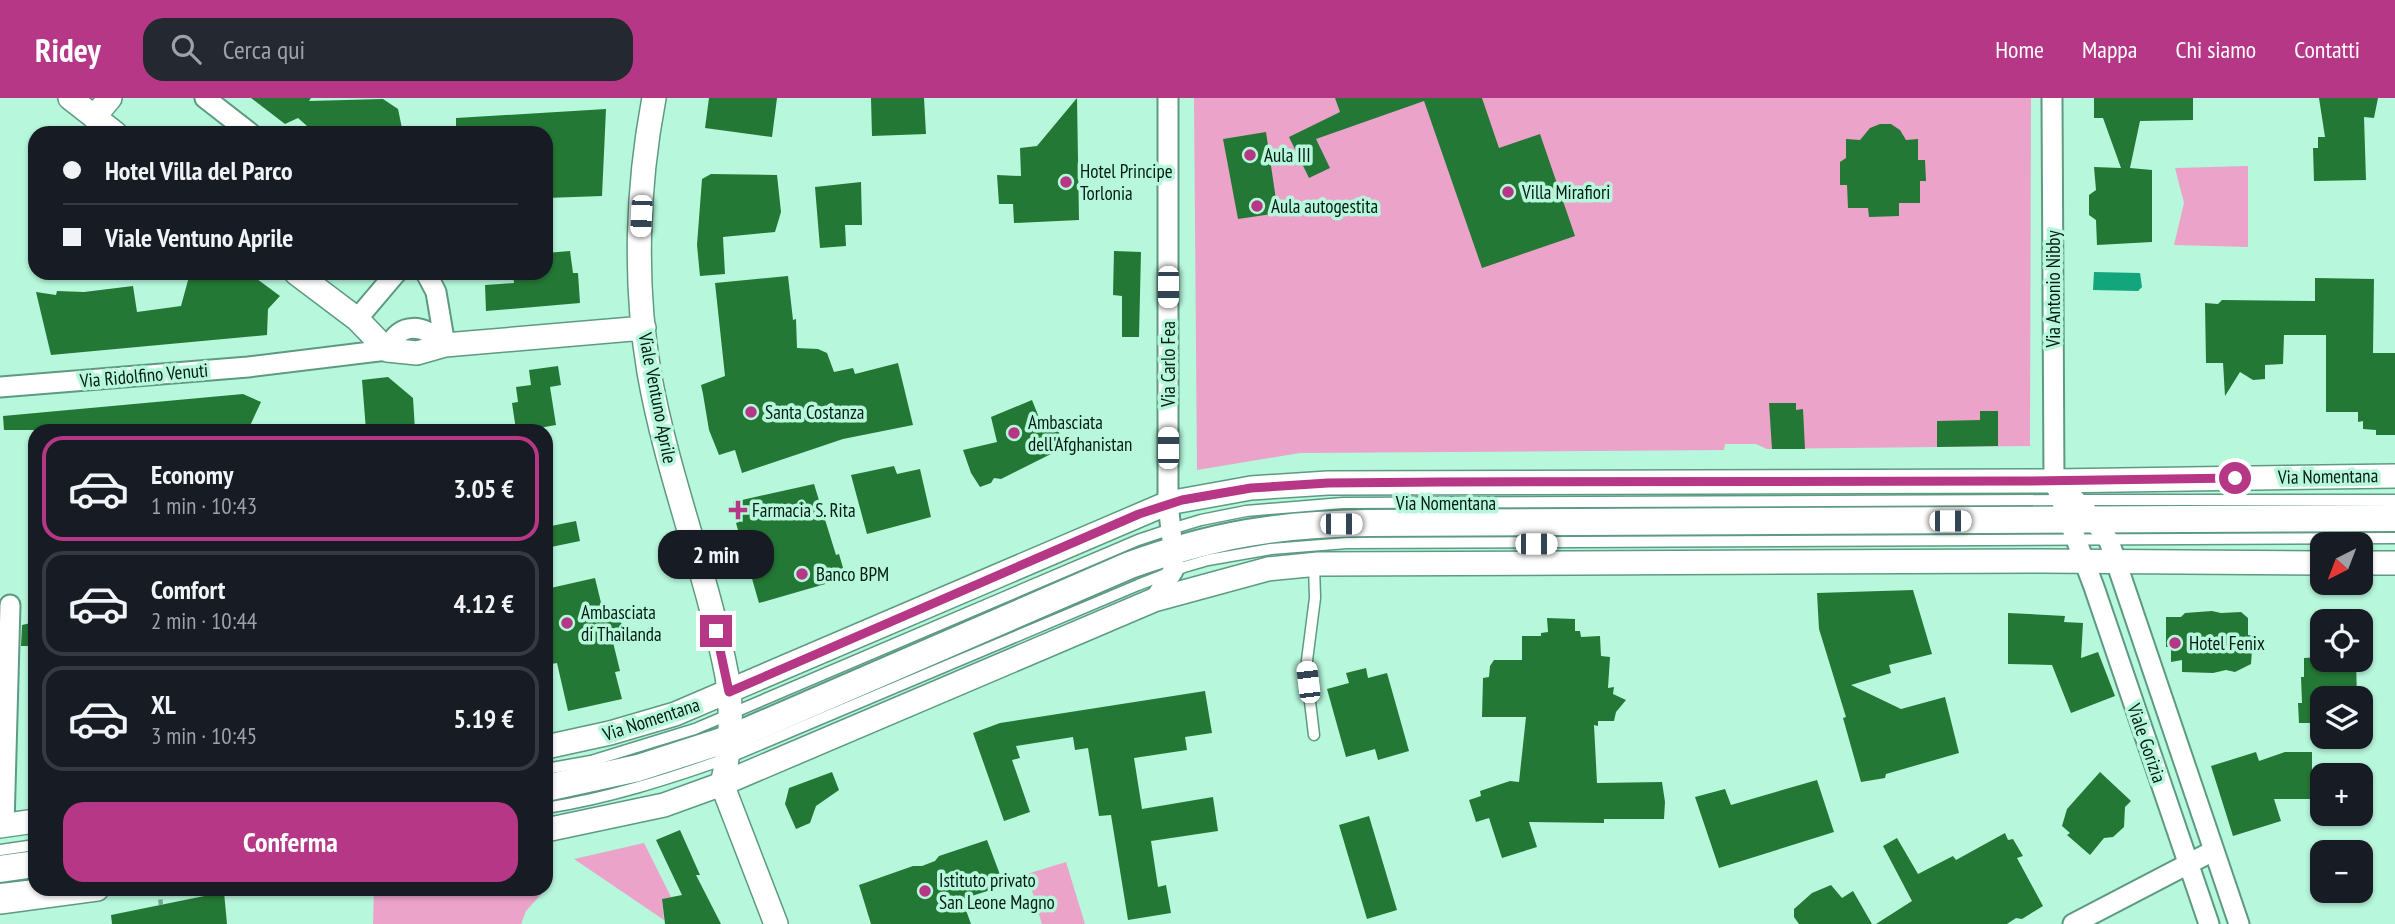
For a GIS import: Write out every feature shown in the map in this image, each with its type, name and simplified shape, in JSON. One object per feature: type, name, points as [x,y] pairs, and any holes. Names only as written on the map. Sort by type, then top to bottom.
[{"type":"main road","name":"Via Nomentana","points":[[553,787],[629,771],[730,726],[896,664],[1130,565],[1173,550],[1242,533],[1315,524],[2070,517],[2107,541],[2395,519]]},
{"type":"main road","points":[[0,869],[28,865]]},
{"type":"street","points":[[69,98],[106,126]]},
{"type":"street","points":[[94,117],[110,98]]},
{"type":"street","points":[[205,98],[241,126]]},
{"type":"street","name":"Viale Ventuno Aprile","points":[[654,98],[639,238],[644,328],[659,419],[722,654],[730,726]]},
{"type":"street","name":"Via Carlo Fea","points":[[1168,98],[1168,503],[1173,550]]},
{"type":"street","name":"Via Antonio Nibby","points":[[2052,98],[2070,517]]},
{"type":"street","points":[[305,280],[357,319],[387,350],[417,353],[445,345],[644,328]]},
{"type":"street","points":[[357,319],[390,280]]},
{"type":"street","points":[[430,280],[436,292],[445,345]]},
{"type":"street","name":"Via Ridolfino Venuti","points":[[0,387],[289,363],[387,350]]},
{"type":"street","name":"Via Nomentana","points":[[553,829],[664,805],[722,784],[1154,600],[1268,569],[2070,517],[2395,476]]},
{"type":"street","name":"Via Nomentana","points":[[553,745],[663,718],[730,726],[1168,503],[1251,488],[1328,483],[2070,517],[2107,541],[2310,562]]},
{"type":"street","name":"Viale Gorizia","points":[[2070,517],[2209,924]]},
{"type":"street","name":"Viale Gorizia","points":[[2107,541],[2239,924]]},
{"type":"street","points":[[1154,600],[1173,550]]},
{"type":"street","points":[[2373,563],[2395,563]]},
{"type":"street","points":[[10,606],[2,826],[28,822]]},
{"type":"street","points":[[730,726],[722,784],[776,924]]},
{"type":"street","points":[[2073,924],[2213,851]]},
{"type":"street","points":[[0,902],[45,896]]},
{"type":"lane","name":"Via Nomentana","points":[[2070,517],[2395,500]]},
{"type":"lane","name":"Via Nomentana","points":[[2107,541],[2395,538]]},
{"type":"lane","points":[[1314,564],[1315,598],[1306,667],[1314,735]]},
{"type":"lane","name":"Via Nomentana","points":[[553,768],[591,761],[730,726]]},
{"type":"lane","name":"Via Nomentana","points":[[553,807],[597,799],[661,782],[730,726]]},
{"type":"lane","points":[[0,850],[28,846]]},
{"type":"lane","points":[[0,889],[28,886]]},
{"type":"path","points":[[160,896],[161,905]]},
{"type":"shaded area","name":"Villa Mirafiori","points":[[1194,98],[2031,98],[2030,446],[1767,449],[1756,444],[1725,444],[1724,450],[1300,453],[1197,470]]},
{"type":"shaded area","points":[[2248,166],[2248,247],[2174,245],[2184,203],[2175,168]]},
{"type":"shaded area","points":[[2094,272],[2140,273],[2142,287],[2138,291],[2093,290]]},
{"type":"shaded area","points":[[644,843],[671,897],[662,899],[664,920],[574,859]]},
{"type":"shaded area","points":[[1066,862],[1085,924],[1042,924],[1027,874]]},
{"type":"shaded area","points":[[374,896],[540,896],[526,911],[521,924],[373,924]]},
{"type":"building","points":[[251,98],[311,98],[309,101],[383,99],[398,109],[402,126],[307,126],[298,118],[285,124]]},
{"type":"building","points":[[709,98],[777,98],[772,137],[705,128]]},
{"type":"building","points":[[871,98],[924,98],[926,134],[872,136]]},
{"type":"building","points":[[1077,98],[1079,220],[1014,223],[1013,204],[999,204],[997,175],[1021,176],[1020,148],[1037,146]]},
{"type":"building","name":"Villa Mirafiori","points":[[1335,98],[1482,98],[1499,148],[1540,134],[1575,236],[1482,268],[1424,101],[1316,139],[1330,168],[1309,178],[1289,137],[1340,112]]},
{"type":"building","points":[[2094,98],[2193,98],[2193,120],[2140,121],[2130,168],[2152,170],[2152,242],[2097,245],[2096,220],[2089,215],[2089,195],[2096,190],[2094,167],[2121,168],[2103,118],[2094,118]]},
{"type":"building","points":[[2319,98],[2378,98],[2374,118],[2364,117],[2366,180],[2314,181],[2313,148],[2318,148],[2318,137],[2325,137]]},
{"type":"building","points":[[606,109],[602,196],[553,198],[553,126],[456,126],[456,118]]},
{"type":"building","points":[[1891,124],[1900,130],[1906,140],[1918,139],[1918,160],[1925,160],[1926,181],[1920,181],[1920,203],[1899,203],[1899,216],[1869,217],[1868,208],[1848,208],[1847,185],[1840,185],[1840,162],[1846,158],[1846,139],[1860,140],[1870,128]]},
{"type":"building","points":[[1266,132],[1278,213],[1238,219],[1223,139]]},
{"type":"building","points":[[711,174],[777,175],[781,212],[775,232],[723,237],[725,274],[700,276],[697,245],[702,179]]},
{"type":"building","points":[[861,182],[862,225],[845,225],[846,246],[820,248],[815,187]]},
{"type":"building","points":[[570,251],[573,273],[578,273],[580,303],[486,311],[485,285],[514,283],[514,280],[553,280],[553,252]]},
{"type":"building","points":[[1114,251],[1141,252],[1139,337],[1122,337],[1122,296],[1113,295]]},
{"type":"building","points":[[788,276],[793,320],[796,319],[797,348],[818,349],[827,353],[834,372],[853,368],[855,374],[898,363],[913,425],[843,439],[742,473],[735,450],[719,455],[709,430],[701,385],[725,376],[715,283]]},
{"type":"building","points":[[2315,278],[2374,279],[2373,353],[2395,353],[2395,435],[2376,435],[2376,430],[2363,429],[2363,421],[2358,422],[2358,412],[2326,412],[2326,335],[2284,335],[2283,364],[2265,365],[2265,379],[2253,380],[2240,372],[2225,396],[2223,363],[2206,363],[2205,303],[2218,304],[2222,300],[2315,301]]},
{"type":"building","points":[[188,280],[258,280],[280,296],[268,309],[267,335],[51,355],[36,292],[56,295],[57,291],[84,292],[133,286],[137,312],[181,306]]},
{"type":"building","points":[[558,366],[561,385],[550,387],[556,425],[515,424],[512,403],[518,402],[516,387],[531,385],[529,370]]},
{"type":"building","points":[[388,377],[413,398],[415,424],[366,424],[362,380]]},
{"type":"building","points":[[243,394],[261,402],[251,424],[28,424],[28,430],[4,430],[3,416]]},
{"type":"building","name":"Ambasciata dell'Afghanistan","points":[[1032,400],[1040,420],[1052,415],[1065,447],[1001,479],[994,478],[991,483],[980,487],[971,473],[963,450],[997,442],[991,417]]},
{"type":"building","points":[[1769,403],[1796,403],[1796,410],[1803,409],[1805,449],[1772,449]]},
{"type":"building","points":[[1980,411],[1998,411],[1998,446],[1937,447],[1937,421],[1980,420]]},
{"type":"building","points":[[894,466],[897,474],[920,469],[931,517],[867,534],[851,475]]},
{"type":"building","points":[[814,484],[846,578],[759,603],[736,523],[739,522],[733,502]]},
{"type":"building","points":[[576,521],[580,541],[553,547],[553,526]]},
{"type":"building","points":[[595,578],[603,611],[618,608],[623,631],[611,634],[620,671],[615,672],[622,699],[568,711],[557,663],[553,664],[553,587]]},
{"type":"building","points":[[1913,590],[1932,654],[1889,665],[1891,673],[1851,685],[1901,709],[1945,697],[1959,753],[1886,774],[1885,778],[1861,782],[1843,718],[1846,717],[1819,629],[1817,593]]},
{"type":"building","points":[[2212,611],[2241,612],[2248,618],[2248,635],[2253,636],[2251,664],[2235,672],[2182,672],[2182,660],[2171,662],[2171,647],[2166,647],[2166,617]]},
{"type":"building","points":[[2008,613],[2065,616],[2064,622],[2083,623],[2081,658],[2098,652],[2115,696],[2071,713],[2052,665],[2008,664]]},
{"type":"building","points":[[1547,618],[1575,619],[1575,631],[1580,631],[1581,637],[1600,636],[1601,656],[1610,657],[1608,688],[1614,687],[1613,694],[1626,700],[1616,712],[1614,721],[1598,721],[1598,726],[1594,725],[1597,783],[1662,782],[1664,819],[1604,819],[1604,823],[1529,822],[1537,847],[1502,858],[1489,818],[1476,822],[1469,800],[1481,796],[1480,791],[1510,781],[1519,782],[1526,717],[1482,717],[1483,678],[1489,677],[1490,666],[1494,660],[1522,660],[1522,636],[1541,636],[1541,633],[1548,632]]},
{"type":"building","points":[[28,624],[28,646],[21,646],[22,625]]},
{"type":"building","points":[[2304,658],[2310,658],[2310,672],[2356,672],[2357,686],[2310,686],[2310,723],[2299,723],[2298,703],[2302,703],[2301,677],[2304,677]]},
{"type":"building","points":[[1366,668],[1368,678],[1387,673],[1409,751],[1378,760],[1375,749],[1346,757],[1327,689],[1349,683],[1346,673]]},
{"type":"building","points":[[1205,691],[1212,733],[1185,737],[1187,750],[1134,758],[1142,809],[1213,797],[1218,831],[1151,841],[1158,887],[1166,885],[1171,913],[1128,920],[1111,815],[1099,816],[1088,748],[1075,750],[1073,737],[1016,746],[1020,758],[1012,760],[1030,812],[1004,821],[973,733],[1000,723]]},
{"type":"building","points":[[2256,752],[2259,761],[2285,752],[2312,752],[2310,799],[2274,799],[2281,821],[2233,836],[2211,766]]},
{"type":"building","points":[[832,772],[839,790],[816,806],[810,823],[796,829],[785,804],[789,788]]},
{"type":"building","points":[[2100,772],[2131,801],[2125,807],[2124,827],[2113,837],[2104,838],[2090,855],[2067,835],[2070,833],[2062,826],[2067,809]]},
{"type":"building","points":[[1817,780],[1834,832],[1719,868],[1695,797],[1725,789],[1731,805]]},
{"type":"building","points":[[1369,816],[1397,910],[1367,919],[1339,825]]},
{"type":"building","points":[[680,830],[700,875],[696,875],[721,924],[665,924],[662,899],[682,895],[656,840]]},
{"type":"building","points":[[2005,833],[2008,840],[2013,839],[2023,856],[2017,858],[2043,906],[2022,919],[2016,918],[2007,924],[1876,924],[1912,901],[1883,846],[1897,838],[1918,874],[1953,856],[1956,860]]},
{"type":"building","points":[[987,840],[1002,880],[997,888],[962,899],[971,924],[871,924],[859,885],[913,866],[922,866],[935,861],[939,856]]},
{"type":"building","points":[[1831,885],[1842,898],[1853,891],[1872,924],[1799,924],[1794,917],[1794,909],[1812,893]]},
{"type":"building","points":[[204,896],[224,896],[227,924],[112,924],[111,915]]},
{"type":"place","name":"Aula III","points":[[1250,155]]},
{"type":"place","name":"Hotel Principe Torlonia","points":[[1066,182]]},
{"type":"place","name":"Villa Mirafiori","points":[[1508,192]]},
{"type":"place","name":"Aula autogestita","points":[[1257,206]]},
{"type":"place","name":"Santa Costanza","points":[[751,412]]},
{"type":"place","name":"Ambasciata dell'Afghanistan","points":[[1014,433]]},
{"type":"place","name":"Farmacia S. Rita","points":[[738,510]]},
{"type":"place","name":"Banco BPM","points":[[802,574]]},
{"type":"place","name":"Ambasciata di Thailanda","points":[[567,623]]},
{"type":"place","name":"Hotel Fenix","points":[[2175,643]]},
{"type":"place","name":"Istituto privato San Leone Magno","points":[[925,891]]},
{"type":"route","points":[[716,631],[729,692],[1139,514],[1168,503],[1270,486],[1441,482],[2235,478]]}]
